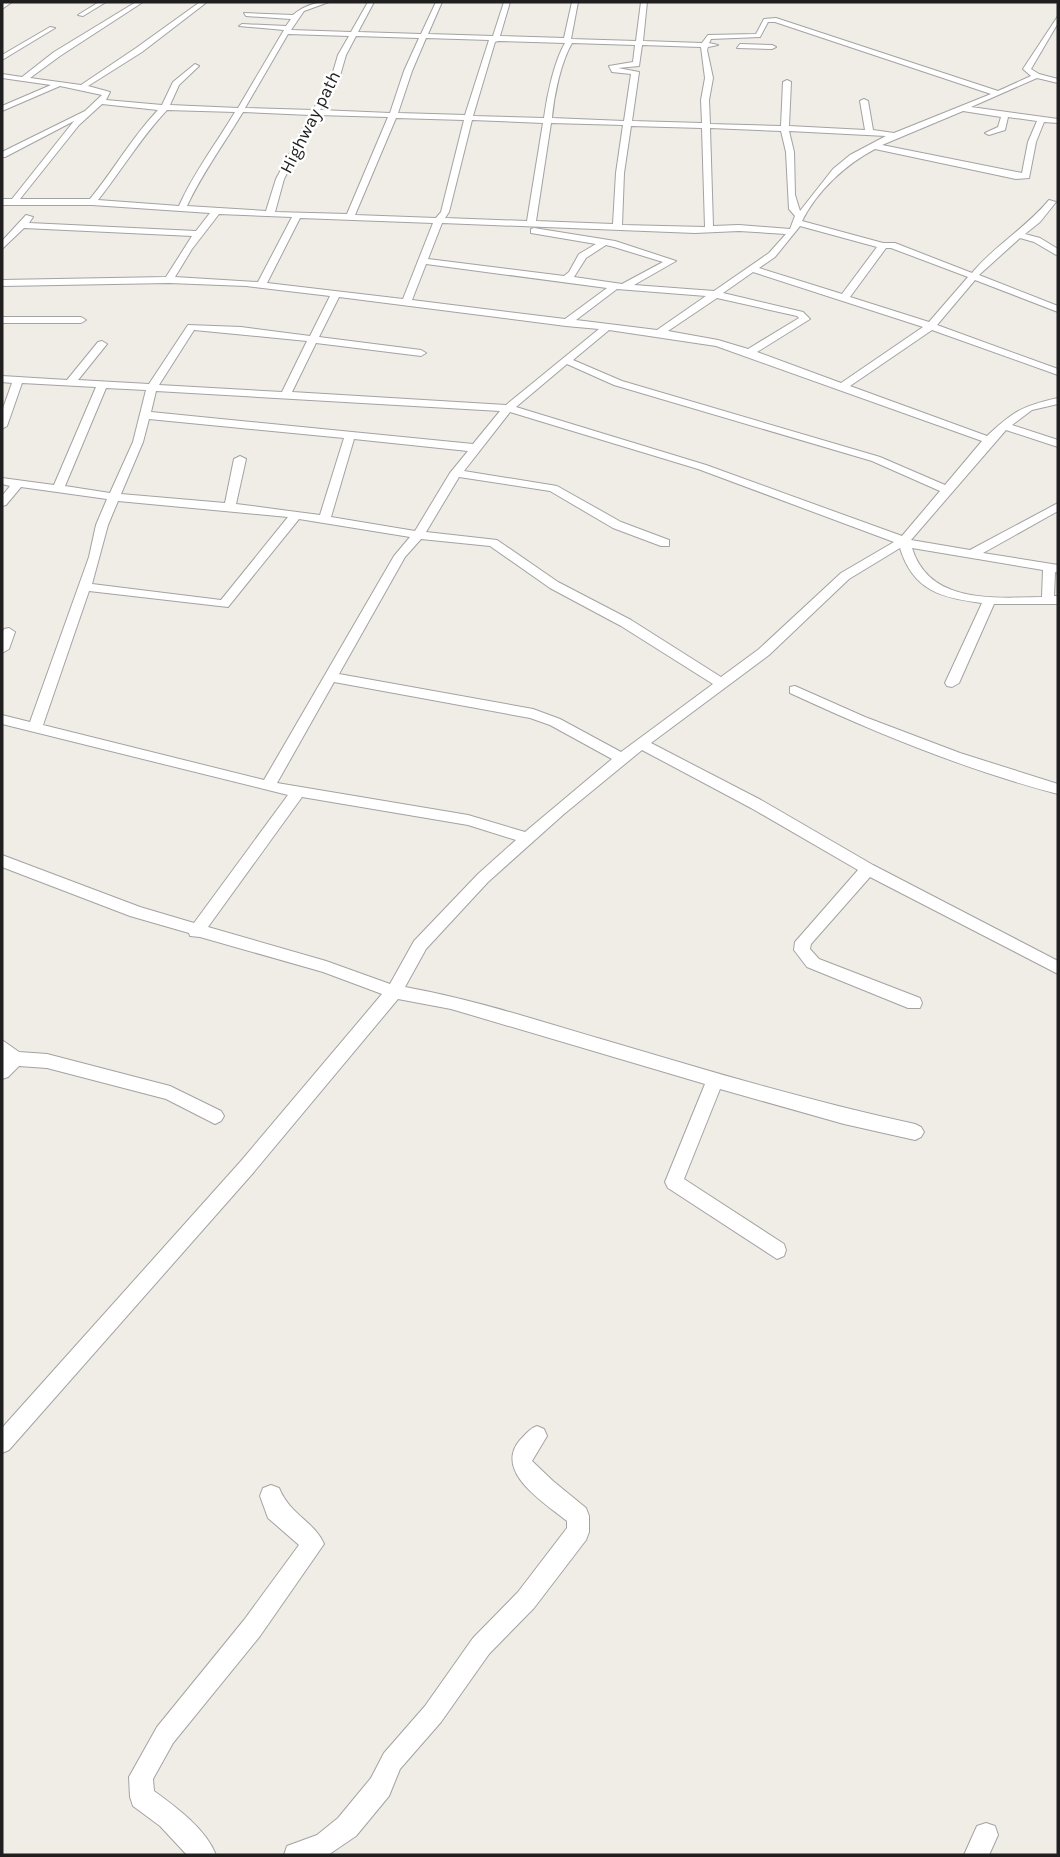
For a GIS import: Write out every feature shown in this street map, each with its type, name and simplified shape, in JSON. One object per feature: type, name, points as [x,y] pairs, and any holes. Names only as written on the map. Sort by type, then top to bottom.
[{"type":"street","points":[[2,7],[9,2]]},
{"type":"street","points":[[80,15],[103,2]]},
{"type":"street","points":[[24,79],[57,54],[140,2]]},
{"type":"street","points":[[82,87],[139,50],[204,2]]},
{"type":"street","points":[[182,208],[195,180],[213,156],[249,92],[267,68],[295,17],[302,10],[326,2]]},
{"type":"street","name":"Highway path","points":[[270,213],[280,179],[297,143],[335,79],[342,55],[371,2]]},
{"type":"street","points":[[350,217],[393,116],[408,71],[439,2]]},
{"type":"street","points":[[407,301],[439,220],[445,212],[446,198],[468,119],[492,41],[496,39],[508,2]]},
{"type":"street","points":[[531,223],[555,76],[560,68],[560,57],[569,40],[569,20],[575,2]]},
{"type":"street","points":[[617,226],[620,173],[644,2]]},
{"type":"street","points":[[246,14],[295,17]]},
{"type":"street","points":[[1058,17],[1027,69],[1036,76],[1058,81]]},
{"type":"street","points":[[709,228],[705,100],[709,78],[703,50],[706,38],[710,36],[758,36],[766,20],[776,20],[998,94]]},
{"type":"street","points":[[242,26],[424,37],[772,47]]},
{"type":"street","points":[[2,58],[51,28]]},
{"type":"street","points":[[683,42],[705,44]]},
{"type":"street","points":[[92,202],[119,169],[145,128],[165,107],[176,84],[195,66]]},
{"type":"street","points":[[2,76],[82,87],[107,94],[86,112],[2,155]]},
{"type":"street","points":[[661,332],[753,269],[793,233],[798,219],[836,171],[853,157],[895,135],[1036,76]]},
{"type":"street","points":[[787,82],[785,129],[790,152],[793,209],[798,219],[883,246],[897,246],[973,278],[1058,309]]},
{"type":"street","points":[[2,109],[59,84]]},
{"type":"street","points":[[100,102],[165,107],[895,135]]},
{"type":"street","points":[[864,102],[869,132]]},
{"type":"street","points":[[960,109],[1058,121]]},
{"type":"street","points":[[14,202],[86,112]]},
{"type":"street","points":[[989,132],[1002,128],[1006,118],[1001,114]]},
{"type":"street","points":[[874,145],[1026,176],[1032,142],[1041,120]]},
{"type":"street","points":[[2,202],[92,202],[350,217],[793,233]]},
{"type":"street","points":[[3,244],[24,225],[40,202]]},
{"type":"street","points":[[841,388],[931,326],[985,263],[1022,234],[1052,202]]},
{"type":"street","points":[[169,280],[198,234],[217,211]]},
{"type":"street","points":[[262,284],[298,214]]},
{"type":"street","points":[[518,222],[531,230],[605,242],[670,260],[668,264],[620,286],[566,323]]},
{"type":"street","points":[[24,225],[198,234]]},
{"type":"street","points":[[1022,234],[1058,253]]},
{"type":"street","points":[[570,276],[582,256],[605,242]]},
{"type":"street","points":[[845,297],[883,246]]},
{"type":"street","points":[[425,261],[570,276],[584,281],[620,286],[714,294],[800,314],[804,319],[749,353]]},
{"type":"street","points":[[753,269],[931,326],[1058,372]]},
{"type":"street","points":[[2,284],[169,280],[262,284],[566,323],[661,332],[718,343],[749,353],[989,440]]},
{"type":"street","points":[[285,396],[335,295]]},
{"type":"street","points":[[2,320],[81,320]]},
{"type":"street","points":[[268,786],[328,677],[400,556],[418,536],[456,473],[508,408],[608,326]]},
{"type":"street","points":[[35,728],[85,587],[102,525],[138,442],[152,387],[191,327],[241,330],[421,353]]},
{"type":"street","points":[[70,383],[102,344]]},
{"type":"street","points":[[568,361],[630,387],[876,458],[946,490]]},
{"type":"street","points":[[2,379],[508,408],[702,467],[904,541],[1054,569],[1053,600],[962,596],[925,582],[910,562],[904,541]]},
{"type":"street","points":[[2,426],[18,379]]},
{"type":"street","points":[[58,489],[102,385]]},
{"type":"street","points":[[2,1443],[247,1167],[394,992],[420,945],[483,878],[622,758],[644,745],[764,652],[845,576],[904,541],[989,440],[1004,426],[1028,408],[1058,401]]},
{"type":"street","points":[[144,415],[475,448]]},
{"type":"street","points":[[1004,426],[1058,443]]},
{"type":"street","points":[[325,519],[350,436]]},
{"type":"street","points":[[230,505],[240,459]]},
{"type":"street","points":[[456,473],[553,488],[617,526],[665,543]]},
{"type":"street","points":[[2,481],[116,497],[230,505],[418,536],[493,543],[555,585],[635,628],[721,683]]},
{"type":"street","points":[[2,503],[18,483]]},
{"type":"street","points":[[970,555],[1058,506]]},
{"type":"street","points":[[85,587],[224,604],[296,515]]},
{"type":"street","points":[[952,683],[990,599]]},
{"type":"street","points":[[2,649],[9,632]]},
{"type":"street","points":[[328,677],[533,714],[555,722],[622,758]]},
{"type":"street","points":[[795,690],[860,720],[955,756],[1058,789]]},
{"type":"street","points":[[2,720],[268,786],[468,820],[529,838]]},
{"type":"street","points":[[644,745],[745,798],[868,869],[1058,968]]},
{"type":"street","points":[[196,932],[298,792]]},
{"type":"street","points":[[2,861],[136,912],[196,932],[326,967],[394,992],[451,1002],[715,1080],[845,1116],[915,1132]]},
{"type":"street","points":[[868,869],[803,942],[802,950],[813,963],[914,1003]]},
{"type":"street","points":[[2,1072],[8,1053],[47,1061],[170,1093],[215,1116]]},
{"type":"street","points":[[715,1080],[674,1181],[777,1250]]},
{"type":"street","points":[[296,1855],[325,1844],[347,1827],[380,1787],[392,1761],[433,1714],[481,1646],[526,1600],[578,1532],[578,1516],[545,1489],[522,1465],[522,1454],[537,1436]]},
{"type":"street","points":[[204,1855],[169,1818],[142,1797],[141,1777],[165,1735],[252,1629],[313,1544],[276,1510],[271,1496]]}]
